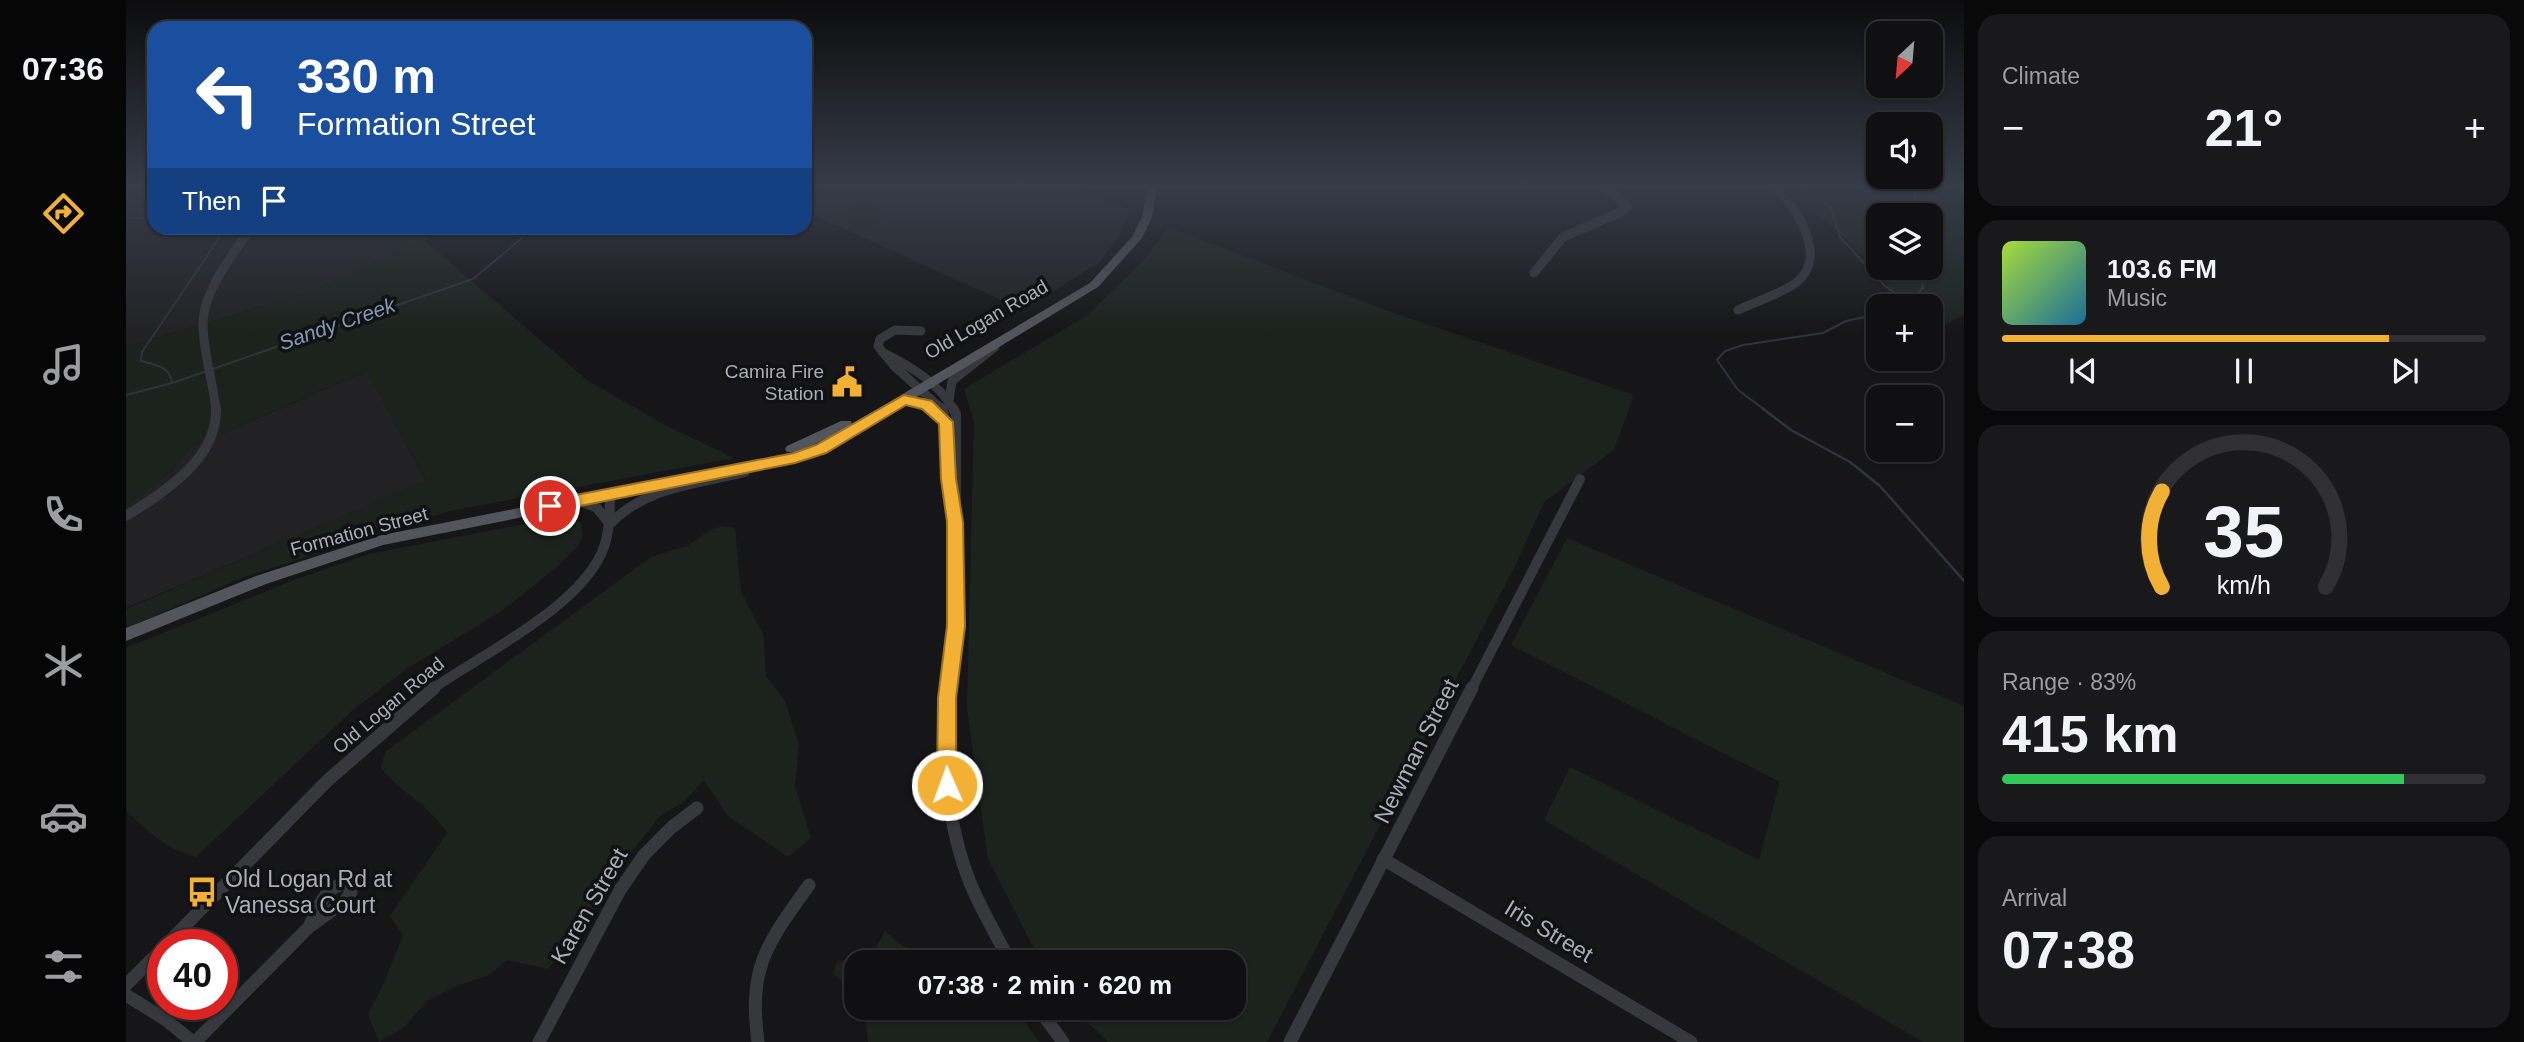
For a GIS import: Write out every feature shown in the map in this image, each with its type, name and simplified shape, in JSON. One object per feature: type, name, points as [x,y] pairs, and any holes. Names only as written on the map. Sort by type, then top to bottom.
[{"type":"main road","name":"Old Logan Road","points":[[923,383],[1095,275],[1125,237]]},
{"type":"main road","name":"Old Logan Road","points":[[923,383],[1000,343],[1094,285],[1137,237]]},
{"type":"main road","name":"Formation Street","points":[[126,635],[230,591],[369,544],[610,493],[795,458],[821,449],[904,400],[923,383]]},
{"type":"main road","name":"Formation Street","points":[[610,493],[626,486],[786,452],[828,434],[923,383]]},
{"type":"street","points":[[126,516],[150,501],[187,470],[215,429],[213,390],[202,331],[203,313],[245,237]]},
{"type":"street","points":[[1534,273],[1564,237]]},
{"type":"street","points":[[1738,310],[1798,282],[1806,266],[1810,242],[1808,237]]},
{"type":"street","points":[[921,331],[895,330],[880,339],[878,346],[882,352],[949,400],[956,414],[956,626],[947,698],[947,785],[954,830],[971,884],[1004,950]]},
{"type":"street","name":"Old Logan Road","points":[[949,400],[952,381],[1000,343]]},
{"type":"street","points":[[923,383],[942,408],[946,422],[948,479],[955,522]]},
{"type":"street","points":[[904,400],[926,405],[946,422]]},
{"type":"street","points":[[577,500],[596,507],[610,524],[629,505],[661,492],[795,458]]},
{"type":"street","name":"Newman Street","points":[[1290,1042],[1580,479]]},
{"type":"street","name":"Old Logan Road","points":[[182,929],[334,775],[430,691],[552,609],[577,586],[603,550],[610,524],[610,493]]},
{"type":"street","name":"Karen Street","points":[[539,1042],[620,890],[644,855],[672,827],[697,808]]},
{"type":"street","name":"Iris Street","points":[[1383,859],[1691,1042]]},
{"type":"street","points":[[758,1042],[752,1012],[753,985],[759,961],[809,885]]},
{"type":"street","points":[[126,995],[166,1020],[194,1042],[309,927]]},
{"type":"street","name":"Old Logan Road","points":[[126,985],[147,964]]},
{"type":"street","points":[[1047,1020],[1063,1042]]},
{"type":"shaded area","points":[[126,237],[433,237],[310,292],[126,347]]},
{"type":"shaded area","points":[[861,237],[1119,237],[1099,263],[1023,310]]},
{"type":"shaded area","points":[[1161,237],[1193,237],[1388,311],[1634,395],[1614,450],[1544,502],[1515,566],[1267,1042],[1108,1042],[1085,1020],[1246,1020],[1246,950],[1035,950],[988,859],[967,708],[974,421],[964,389],[1086,316],[1143,261]]},
{"type":"shaded area","points":[[1844,237],[1866,237],[1866,258],[1849,241]]},
{"type":"shaded area","points":[[1943,237],[1964,237],[1964,315],[1943,325],[1943,294],[1892,294],[1884,280],[1943,280]]},
{"type":"shaded area","points":[[424,240],[587,380],[665,425],[734,458],[449,511],[247,576],[126,628],[126,609],[426,480],[366,371],[189,448],[172,471],[126,505],[126,347],[310,292]]},
{"type":"shaded area","points":[[367,371],[426,481],[126,608],[126,505],[172,471],[189,448]]},
{"type":"shaded area","points":[[555,518],[581,522],[582,536],[579,545],[557,567],[500,612],[408,668],[354,709],[196,857],[167,845],[126,811],[126,648],[294,580],[369,554]]},
{"type":"shaded area","points":[[722,526],[735,528],[741,592],[763,634],[766,676],[785,701],[799,745],[795,786],[811,838],[788,857],[728,816],[704,780],[686,800],[660,816],[633,850],[606,876],[597,904],[548,969],[507,960],[489,975],[459,985],[427,1001],[404,1027],[379,1042],[368,1014],[403,935],[390,916],[447,833],[432,814],[381,768],[385,752],[651,557],[687,546],[709,531]]},
{"type":"shaded area","points":[[1567,538],[1964,706],[1964,1042],[1923,1042],[1544,820],[1570,767],[1759,860],[1780,782],[1511,645]]},
{"type":"shaded area","points":[[885,931],[902,946],[918,950],[874,950]]},
{"type":"shaded area","points":[[844,961],[844,983],[833,974],[836,964]]},
{"type":"shaded area","points":[[866,1020],[1023,1020],[1039,1042],[868,1042]]},
{"type":"waterway","points":[[172,383],[165,370],[141,361],[142,352],[220,237]]},
{"type":"waterway","name":"Sandy Creek","points":[[172,383],[473,279],[524,237]]},
{"type":"waterway","points":[[1840,237],[1885,286],[1896,294]]},
{"type":"waterway","points":[[1916,294],[1923,288],[1922,280]]},
{"type":"waterway","points":[[1765,410],[1738,390],[1717,360],[1725,351],[1743,345],[1823,333],[1846,321],[1866,317]]},
{"type":"waterway","name":"Sandy Creek","points":[[126,395],[172,383]]},
{"type":"waterway","points":[[1762,408],[1791,430],[1850,462],[1880,486],[1964,581]]},
{"type":"place","name":"Camira Fire Station","points":[[847,382]]},
{"type":"place","name":"Old Logan Rd at Vanessa Court","points":[[202,892]]},
{"type":"route","points":[[550,506],[795,458],[821,449],[904,400],[926,405],[938,413],[946,422],[948,479],[955,522],[956,626],[947,698],[947,785]]}]
